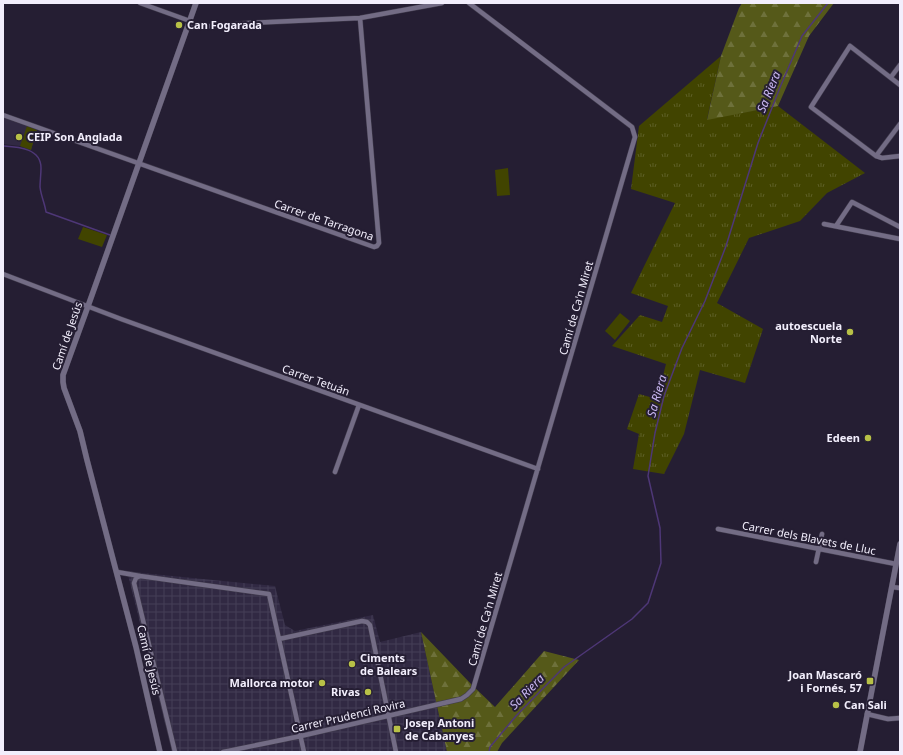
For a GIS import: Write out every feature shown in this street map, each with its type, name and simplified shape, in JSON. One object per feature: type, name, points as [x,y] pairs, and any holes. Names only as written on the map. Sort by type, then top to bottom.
[{"type":"street","points":[[140,3],[190,21]]},
{"type":"street","name":"Camí de Jesús","points":[[160,752],[136,646],[80,432],[62,382],[196,3]]},
{"type":"street","points":[[187,28],[249,23],[360,18],[442,3]]},
{"type":"street","name":"Camí de Ca'n Miret","points":[[469,3],[632,127],[635,137],[474,689]]},
{"type":"street","name":"Carrer de Tarragona","points":[[139,164],[374,247],[377,246],[378,243],[360,18]]},
{"type":"street","points":[[900,84],[850,46],[811,107],[876,156],[882,158],[900,156]]},
{"type":"street","points":[[891,77],[900,65]]},
{"type":"street","points":[[3,115],[139,164]]},
{"type":"street","points":[[876,156],[900,124]]},
{"type":"street","points":[[836,226],[852,202],[900,227]]},
{"type":"street","points":[[824,224],[900,239]]},
{"type":"street","name":"Carrer Tetuán","points":[[3,274],[538,469]]},
{"type":"street","points":[[335,472],[359,405]]},
{"type":"street","name":"Carrer dels Blavets de Lluc","points":[[718,529],[896,564]]},
{"type":"street","points":[[816,562],[822,534]]},
{"type":"street","points":[[860,752],[900,544]]},
{"type":"street","points":[[117,572],[138,577],[269,594],[304,752]]},
{"type":"street","name":"Camí de Jesús","points":[[138,577],[134,583],[176,752]]},
{"type":"street","points":[[892,587],[900,588]]},
{"type":"street","points":[[279,639],[367,622],[370,625],[396,752]]},
{"type":"street","name":"Carrer Prudenci Rovira","points":[[223,752],[461,699],[474,689]]},
{"type":"street","points":[[867,714],[888,719],[900,718]]},
{"type":"shaded area","name":"CEIP Son Anglada","points":[[3,117],[37,130],[31,150],[20,146],[3,144]]},
{"type":"shaded area","points":[[127,571],[275,586],[285,625],[295,631],[373,615],[380,642],[421,632],[447,752],[172,752]]},
{"type":"green space","points":[[742,3],[834,3],[809,36],[778,106],[707,120],[721,56]]},
{"type":"green space","points":[[721,56],[707,119],[778,106],[865,173],[827,193],[800,221],[749,238],[717,303],[763,329],[745,383],[700,370],[684,434],[664,474],[633,469],[639,434],[627,429],[639,394],[657,399],[666,364],[612,346],[640,315],[662,322],[668,306],[631,293],[675,203],[631,189],[639,126]]},
{"type":"green space","points":[[27,126],[37,130],[31,150],[20,146]]},
{"type":"green space","points":[[508,168],[510,195],[497,196],[495,170]]},
{"type":"green space","points":[[83,227],[107,235],[102,247],[78,239]]},
{"type":"green space","points":[[620,313],[630,321],[615,340],[605,331]]},
{"type":"green space","points":[[421,632],[495,707],[544,651],[579,660],[502,743],[497,752],[447,752]]},
{"type":"waterway","name":"Sa Riera","points":[[489,752],[490,747],[516,716],[564,667],[632,619],[648,603],[661,563],[660,528],[648,476],[655,433],[664,396],[682,348],[705,301],[726,246],[758,143],[781,85],[802,36],[828,3]]},
{"type":"waterway","points":[[3,146],[22,148],[37,156],[40,161],[40,185],[46,212],[110,235]]},
{"type":"place","name":"Can Fogarada","points":[[179,25]]},
{"type":"place","name":"CEIP Son Anglada","points":[[19,137]]},
{"type":"place","name":"autoescuela Norte","points":[[850,332]]},
{"type":"place","name":"Edeen","points":[[868,438]]},
{"type":"place","name":"Ciments de Balears","points":[[352,664]]},
{"type":"place","name":"Joan Mascaró i Fornés, 57","points":[[870,681]]},
{"type":"place","name":"Mallorca motor","points":[[322,683]]},
{"type":"place","name":"Rivas","points":[[368,692]]},
{"type":"place","name":"Can Sali","points":[[836,705]]},
{"type":"place","name":"Josep Antoni de Cabanyes","points":[[397,729]]}]
